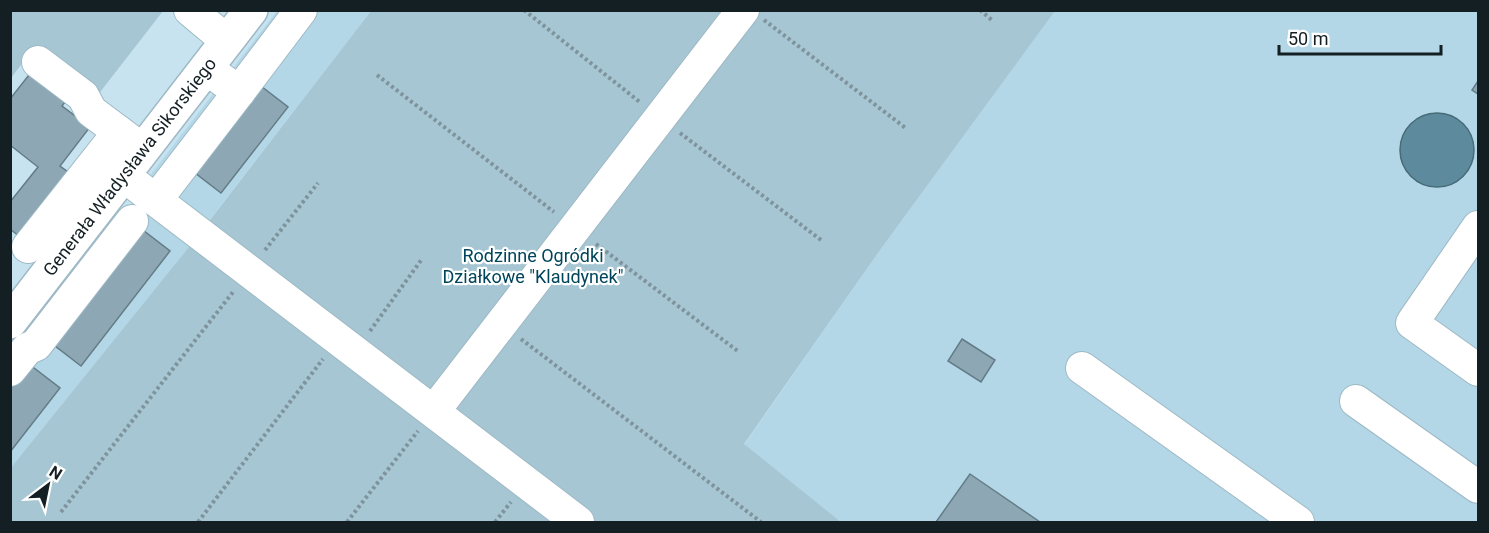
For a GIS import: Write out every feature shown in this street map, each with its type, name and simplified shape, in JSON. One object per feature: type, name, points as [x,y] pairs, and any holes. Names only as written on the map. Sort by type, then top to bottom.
[{"type":"main road","name":"Generała Władysława Sikorskiego","points":[[11,319],[124,176],[131,141],[206,68],[250,10]]},
{"type":"lane","points":[[190,10],[227,41]]},
{"type":"lane","points":[[156,200],[301,10]]},
{"type":"lane","points":[[434,411],[501,324],[752,14]]},
{"type":"lane","points":[[28,247],[131,141],[91,111],[82,96],[38,62]]},
{"type":"lane","points":[[206,68],[239,92]]},
{"type":"lane","points":[[124,176],[578,522]]},
{"type":"lane","points":[[10,370],[27,349],[36,345],[132,221]]},
{"type":"lane","points":[[1479,227],[1412,323],[1479,370]]},
{"type":"lane","points":[[1082,368],[1298,522]]},
{"type":"lane","points":[[1356,401],[1479,487]]},
{"type":"path","points":[[980,10],[993,21]]},
{"type":"path","points":[[752,14],[907,129]]},
{"type":"path","points":[[61,512],[318,183]]},
{"type":"path","points":[[198,522],[422,259]]},
{"type":"path","points":[[501,324],[761,522]]},
{"type":"path","points":[[347,522],[434,411]]},
{"type":"shaded area","points":[[277,11],[371,11],[204,227],[153,188],[151,174]]},
{"type":"shaded area","points":[[1055,11],[1478,11],[1478,522],[841,522],[744,445],[880,250]]},
{"type":"shaded area","points":[[1430,113],[1444,113],[1458,119],[1468,129],[1474,143],[1472,164],[1458,181],[1444,187],[1430,187],[1416,181],[1406,171],[1400,157],[1400,143],[1406,129],[1416,119]]},
{"type":"shaded area","points":[[127,204],[193,242],[11,469],[11,355]]},
{"type":"green space","points":[[11,11],[163,11],[97,96],[34,48],[11,78]]},
{"type":"green space","name":"Rodzinne Ogródki Działkowe \"Klaudynek\"","points":[[371,11],[1055,11],[880,250],[744,444],[841,522],[11,522],[10,469],[193,242]]},
{"type":"building","points":[[36,66],[70,95],[62,106],[90,127],[60,166],[75,177],[25,241],[10,229],[10,202],[38,167],[10,145],[10,99]]},
{"type":"building","points":[[1478,81],[1478,94],[1472,90]]},
{"type":"building","points":[[257,83],[288,107],[221,193],[190,169]]},
{"type":"building","points":[[139,227],[170,251],[81,366],[50,342]]},
{"type":"building","points":[[962,339],[995,360],[981,382],[948,361]]},
{"type":"building","points":[[25,361],[60,388],[10,452],[10,380]]},
{"type":"building","points":[[970,474],[1040,522],[936,522]]}]
